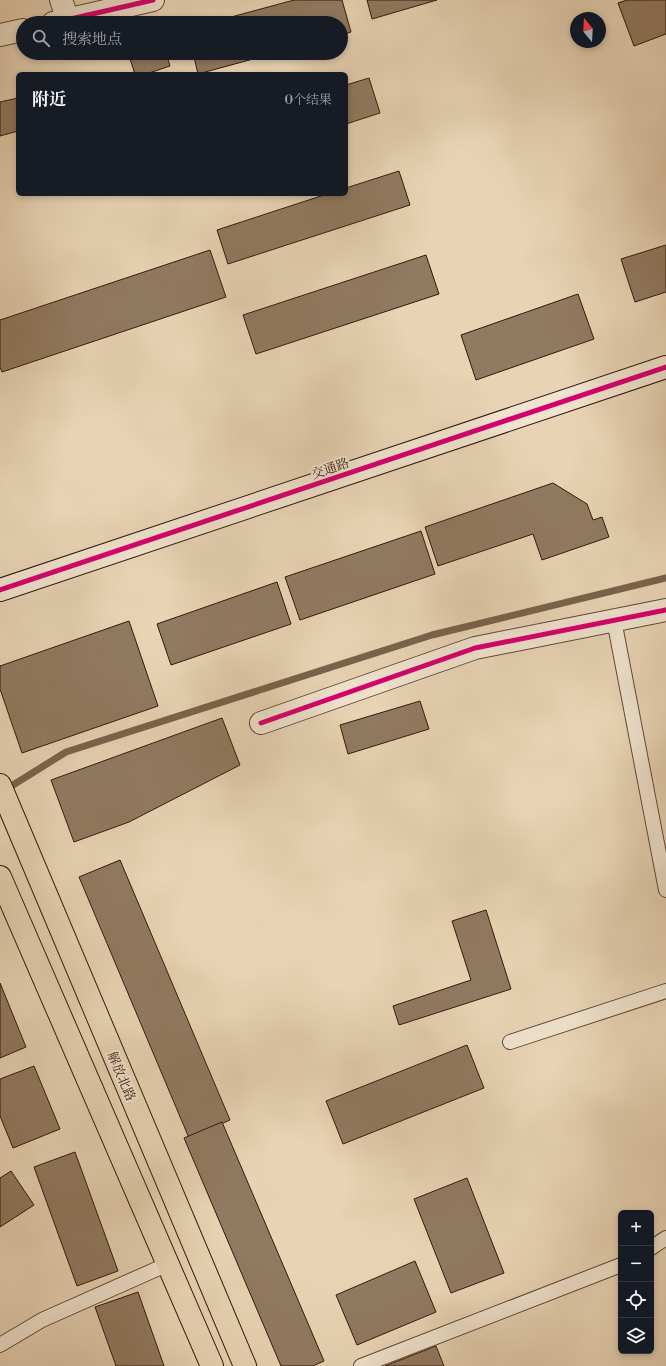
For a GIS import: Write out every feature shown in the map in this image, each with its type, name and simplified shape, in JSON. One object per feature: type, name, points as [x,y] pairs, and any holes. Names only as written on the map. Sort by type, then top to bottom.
[{"type":"main road","name":"解放北路","points":[[0,785],[245,1366]]},
{"type":"main road","points":[[0,879],[212,1366]]},
{"type":"street","points":[[61,14],[153,0]]},
{"type":"street","points":[[0,35],[16,32]]},
{"type":"street","name":"交通路","points":[[0,590],[666,367]]},
{"type":"street","points":[[261,723],[475,648],[666,610]]},
{"type":"lane","points":[[614,620],[666,890]]},
{"type":"lane","points":[[510,1042],[666,991]]},
{"type":"lane","points":[[654,1246],[666,1238]]},
{"type":"lane","points":[[0,1345],[42,1320],[168,1264]]},
{"type":"lane","points":[[361,1366],[618,1266]]},
{"type":"building","points":[[294,0],[342,0],[346,16],[235,16]]},
{"type":"building","points":[[367,0],[437,0],[372,19]]},
{"type":"building","points":[[627,0],[666,0],[666,34],[634,46],[618,3]]},
{"type":"building","points":[[348,21],[351,32],[348,33]]},
{"type":"building","points":[[130,60],[168,60],[170,66],[152,72],[134,72]]},
{"type":"building","points":[[195,60],[249,60],[205,72],[198,72]]},
{"type":"building","points":[[369,78],[380,113],[348,123],[348,84]]},
{"type":"building","points":[[16,98],[16,132],[0,136],[0,102]]},
{"type":"building","points":[[399,171],[410,205],[228,264],[217,230],[321,196],[348,196],[348,187]]},
{"type":"building","points":[[666,245],[666,292],[635,302],[621,259]]},
{"type":"building","points":[[210,250],[226,297],[2,372],[0,367],[0,320]]},
{"type":"building","points":[[426,255],[439,294],[256,354],[243,315]]},
{"type":"building","points":[[578,294],[594,339],[476,380],[461,335]]},
{"type":"building","points":[[553,483],[587,504],[593,520],[602,517],[609,537],[542,560],[533,534],[438,566],[425,527]]},
{"type":"building","points":[[421,531],[435,574],[300,620],[285,577]]},
{"type":"building","points":[[277,582],[291,624],[171,665],[157,624]]},
{"type":"building","points":[[129,621],[158,706],[22,753],[0,689],[0,666]]},
{"type":"building","points":[[420,701],[429,729],[348,754],[340,725]]},
{"type":"building","points":[[222,718],[240,765],[129,822],[74,842],[51,780]]},
{"type":"building","points":[[120,860],[230,1120],[189,1138],[79,877]]},
{"type":"building","points":[[486,910],[511,989],[399,1025],[393,1006],[471,980],[452,921]]},
{"type":"building","points":[[0,983],[26,1047],[0,1058]]},
{"type":"building","points":[[467,1045],[484,1088],[343,1144],[326,1101]]},
{"type":"building","points":[[34,1066],[60,1129],[13,1148],[0,1116],[0,1079]]},
{"type":"building","points":[[222,1122],[324,1361],[313,1366],[281,1366],[184,1138]]},
{"type":"building","points":[[75,1152],[118,1271],[77,1286],[34,1167]]},
{"type":"building","points":[[11,1171],[34,1205],[0,1227],[0,1178]]},
{"type":"building","points":[[467,1178],[504,1273],[451,1293],[414,1199]]},
{"type":"building","points":[[415,1261],[436,1312],[357,1345],[336,1295]]},
{"type":"building","points":[[138,1292],[164,1366],[116,1366],[95,1307]]},
{"type":"building","points":[[436,1346],[444,1366],[385,1366]]},
{"type":"waterway","points":[[5,790],[66,752],[432,635],[666,578]]},
{"type":"cycle path","points":[[83,16],[153,0]]},
{"type":"cycle path","points":[[0,590],[666,367]]},
{"type":"cycle path","points":[[261,723],[475,648],[666,610]]}]
